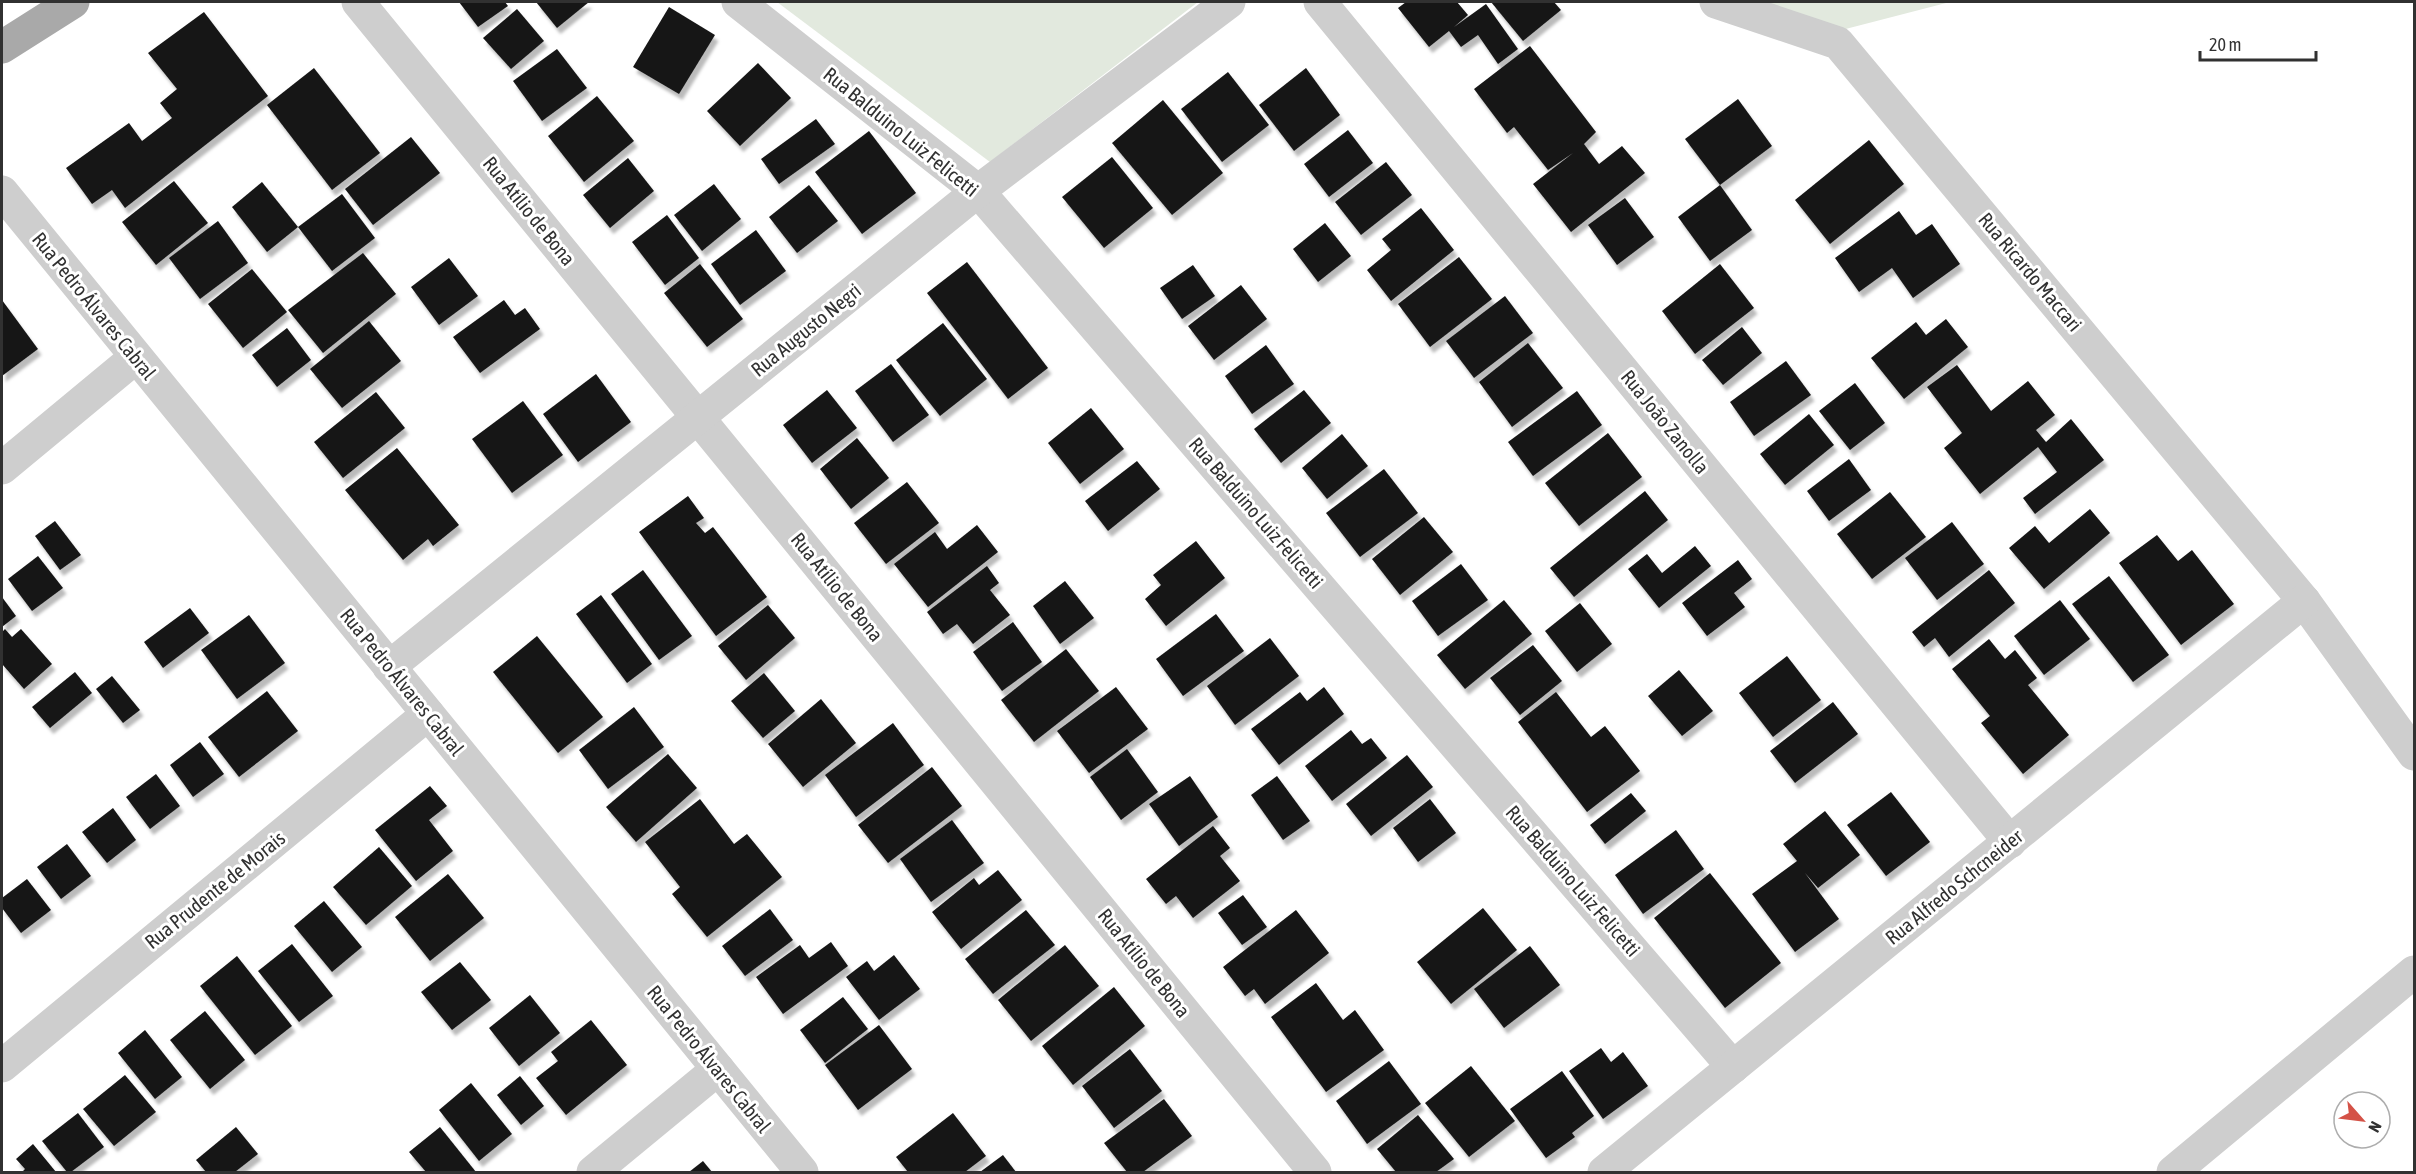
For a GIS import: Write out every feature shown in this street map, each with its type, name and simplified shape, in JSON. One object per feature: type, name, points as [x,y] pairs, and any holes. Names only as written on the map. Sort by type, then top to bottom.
[{"type":"main road","points":[[2,47],[73,2]]},
{"type":"street","name":"Rua Atílio de Bona","points":[[358,2],[1315,1173]]},
{"type":"street","name":"Rua Balduino Luiz Felicetti","points":[[738,2],[978,191],[1733,1067]]},
{"type":"street","name":"Rua Augusto Negri","points":[[389,667],[978,191],[1229,2]]},
{"type":"street","name":"Rua João Zanolla","points":[[1320,2],[2010,842]]},
{"type":"street","name":"Rua Ricardo Maccari","points":[[1716,2],[1838,43],[2304,602],[2415,754]]},
{"type":"street","name":"Rua Pedro Álvares Cabral","points":[[2,192],[802,1173]]},
{"type":"street","points":[[2,468],[136,357]]},
{"type":"street","name":"Rua Alfredo Schcneider","points":[[1604,1173],[2304,602]]},
{"type":"street","name":"Rua Prudente de Morais","points":[[2,1066],[428,714]]},
{"type":"street","points":[[2173,1173],[2415,972]]},
{"type":"street","points":[[593,1173],[718,1069]]},
{"type":"shaded area","points":[[777,2],[1198,2],[990,162]]},
{"type":"shaded area","points":[[1744,2],[1950,2],[1834,32]]},
{"type":"building","points":[[459,2],[505,2],[508,6],[478,27]]},
{"type":"building","points":[[536,2],[589,2],[557,28]]},
{"type":"building","points":[[1406,2],[1457,2],[1468,15],[1454,27],[1486,4],[1518,49],[1498,64],[1478,35],[1461,47],[1449,31],[1429,47],[1398,8]]},
{"type":"building","points":[[1491,2],[1554,2],[1561,10],[1523,41]]},
{"type":"building","points":[[669,7],[715,35],[679,94],[633,67]]},
{"type":"building","points":[[517,9],[544,41],[511,69],[483,38]]},
{"type":"building","points":[[204,12],[268,96],[125,208],[112,190],[92,204],[66,168],[129,123],[142,141],[172,118],[160,103],[177,89],[148,53]]},
{"type":"building","points":[[1530,46],[1596,132],[1584,144],[1599,164],[1622,146],[1645,173],[1571,232],[1533,184],[1573,153],[1548,170],[1514,127],[1507,133],[1474,89]]},
{"type":"building","points":[[557,49],[587,88],[542,121],[513,81]]},
{"type":"building","points":[[758,63],[791,98],[740,146],[707,111]]},
{"type":"building","points":[[314,68],[380,153],[332,190],[267,105]]},
{"type":"building","points":[[1306,68],[1340,115],[1294,151],[1259,105]]},
{"type":"building","points":[[1228,72],[1269,125],[1222,162],[1181,109]]},
{"type":"building","points":[[597,96],[634,141],[584,182],[548,136]]},
{"type":"building","points":[[1738,99],[1772,146],[1720,185],[1685,139]]},
{"type":"building","points":[[1163,100],[1223,173],[1172,215],[1112,143]]},
{"type":"building","points":[[816,119],[835,144],[779,184],[761,159]]},
{"type":"building","points":[[1348,130],[1373,163],[1329,197],[1304,164]]},
{"type":"building","points":[[869,131],[916,193],[862,234],[815,172]]},
{"type":"building","points":[[411,137],[440,173],[373,225],[345,189]]},
{"type":"building","points":[[1869,140],[1904,184],[1830,244],[1795,200]]},
{"type":"building","points":[[1112,157],[1153,208],[1104,248],[1062,197]]},
{"type":"building","points":[[628,158],[654,191],[610,228],[583,195]]},
{"type":"building","points":[[1386,162],[1412,195],[1361,235],[1335,202]]},
{"type":"building","points":[[174,181],[208,223],[156,265],[122,222]]},
{"type":"building","points":[[262,182],[298,227],[267,252],[232,207]]},
{"type":"building","points":[[714,184],[741,219],[702,251],[674,215]]},
{"type":"building","points":[[809,185],[838,221],[797,253],[769,217]]},
{"type":"building","points":[[1720,185],[1752,230],[1710,261],[1678,217]]},
{"type":"building","points":[[342,194],[375,238],[332,271],[298,227]]},
{"type":"building","points":[[1625,198],[1654,237],[1617,265],[1588,225]]},
{"type":"building","points":[[1421,208],[1454,250],[1391,301],[1367,270],[1391,250],[1382,239]]},
{"type":"building","points":[[1899,211],[1916,235],[1932,224],[1960,264],[1913,298],[1892,268],[1859,292],[1835,258]]},
{"type":"building","points":[[667,215],[699,258],[665,285],[632,242]]},
{"type":"building","points":[[218,221],[248,263],[200,299],[169,258]]},
{"type":"building","points":[[1325,223],[1351,256],[1318,282],[1293,249]]},
{"type":"building","points":[[756,230],[786,271],[740,305],[711,264]]},
{"type":"building","points":[[363,253],[396,294],[323,353],[288,310]]},
{"type":"building","points":[[1459,257],[1492,299],[1430,347],[1398,304]]},
{"type":"building","points":[[449,258],[478,296],[439,325],[411,287]]},
{"type":"building","points":[[967,262],[1048,368],[1008,399],[927,293]]},
{"type":"building","points":[[700,264],[743,319],[707,347],[664,293]]},
{"type":"building","points":[[1720,264],[1754,308],[1695,354],[1662,311]]},
{"type":"building","points":[[1193,265],[1215,296],[1182,319],[1160,288]]},
{"type":"building","points":[[252,269],[287,312],[243,348],[208,304]]},
{"type":"building","points":[[1241,285],[1267,319],[1214,360],[1188,326]]},
{"type":"building","points":[[1505,296],[1533,333],[1474,378],[1446,341]]},
{"type":"building","points":[[2,300],[38,349],[2,376]]},
{"type":"building","points":[[504,300],[515,315],[525,308],[540,329],[480,373],[453,337]]},
{"type":"building","points":[[1946,319],[1968,347],[1904,399],[1871,358],[1916,322],[1926,335]]},
{"type":"building","points":[[369,321],[401,361],[342,408],[310,369]]},
{"type":"building","points":[[943,323],[987,379],[940,416],[896,360]]},
{"type":"building","points":[[1742,327],[1762,353],[1723,385],[1702,360]]},
{"type":"building","points":[[287,328],[311,360],[277,387],[252,355]]},
{"type":"building","points":[[1528,343],[1563,388],[1512,427],[1479,382]]},
{"type":"building","points":[[1266,345],[1294,384],[1252,414],[1225,376]]},
{"type":"building","points":[[1786,361],[1811,395],[1754,436],[1730,402]]},
{"type":"building","points":[[891,364],[929,415],[893,442],[855,391]]},
{"type":"building","points":[[1957,365],[1991,411],[2028,381],[2055,415],[2036,430],[2046,442],[2071,419],[2104,460],[2035,514],[2023,498],[2057,472],[2038,447],[1980,494],[1944,448],[1962,433],[1927,387]]},
{"type":"building","points":[[596,374],[631,422],[578,462],[543,414]]},
{"type":"building","points":[[1855,383],[1885,423],[1850,450],[1819,411]]},
{"type":"building","points":[[827,390],[857,428],[812,463],[783,425]]},
{"type":"building","points":[[1304,390],[1331,423],[1281,463],[1254,429]]},
{"type":"building","points":[[1577,391],[1602,425],[1533,476],[1508,442]]},
{"type":"building","points":[[376,392],[405,428],[343,478],[314,442]]},
{"type":"building","points":[[523,401],[563,455],[512,493],[472,439]]},
{"type":"building","points":[[1091,408],[1124,449],[1080,484],[1048,443]]},
{"type":"building","points":[[1809,414],[1834,445],[1785,485],[1760,454]]},
{"type":"building","points":[[1608,433],[1642,477],[1579,526],[1545,483]]},
{"type":"building","points":[[1342,434],[1368,466],[1327,499],[1302,468]]},
{"type":"building","points":[[857,438],[889,478],[851,509],[820,469]]},
{"type":"building","points":[[397,448],[459,525],[433,546],[428,539],[403,560],[345,490]]},
{"type":"building","points":[[1849,459],[1871,490],[1829,521],[1807,491]]},
{"type":"building","points":[[1137,461],[1160,489],[1108,531],[1085,501]]},
{"type":"building","points":[[1384,469],[1418,513],[1360,557],[1326,513]]},
{"type":"building","points":[[907,482],[939,523],[886,564],[854,523]]},
{"type":"building","points":[[1645,491],[1668,520],[1574,597],[1550,568]]},
{"type":"building","points":[[1890,492],[1926,537],[1872,579],[1837,534]]},
{"type":"building","points":[[688,496],[704,518],[696,523],[705,533],[713,527],[767,597],[716,636],[639,532]]},
{"type":"building","points":[[2090,509],[2110,533],[2044,589],[2009,548],[2035,526],[2049,543]]},
{"type":"building","points":[[1424,517],[1453,552],[1400,595],[1372,559]]},
{"type":"building","points":[[55,521],[81,555],[60,570],[35,536]]},
{"type":"building","points":[[1952,522],[1984,564],[1937,600],[1905,558]]},
{"type":"building","points":[[977,525],[998,552],[928,607],[894,564],[935,532],[947,549]]},
{"type":"building","points":[[2157,535],[2178,561],[2192,550],[2234,604],[2181,645],[2119,563]]},
{"type":"building","points":[[1196,541],[1225,578],[1166,626],[1145,599],[1161,585],[1153,575]]},
{"type":"building","points":[[1695,546],[1711,566],[1659,608],[1628,569],[1647,554],[1662,573]]},
{"type":"building","points":[[38,556],[63,588],[32,611],[8,579]]},
{"type":"building","points":[[1738,560],[1752,579],[1734,593],[1745,607],[1707,636],[1682,603]]},
{"type":"building","points":[[1461,564],[1488,600],[1438,636],[1412,601]]},
{"type":"building","points":[[987,566],[999,583],[990,590],[1010,615],[973,644],[957,624],[943,634],[927,612]]},
{"type":"building","points":[[643,570],[692,636],[659,660],[611,594]]},
{"type":"building","points":[[1989,570],[2015,603],[1949,657],[1935,638],[1924,647],[1912,632]]},
{"type":"building","points":[[2109,576],[2169,655],[2133,682],[2072,604]]},
{"type":"building","points":[[1065,581],[1094,618],[1060,644],[1033,606]]},
{"type":"building","points":[[601,595],[652,664],[627,683],[576,614]]},
{"type":"building","points":[[2,597],[16,616],[2,627]]},
{"type":"building","points":[[1504,600],[1532,634],[1465,689],[1437,655]]},
{"type":"building","points":[[2060,600],[2090,639],[2044,675],[2014,636]]},
{"type":"building","points":[[1580,603],[1612,644],[1577,672],[1545,631]]},
{"type":"building","points":[[768,605],[795,638],[746,680],[718,646]]},
{"type":"building","points":[[190,608],[209,633],[163,668],[144,642]]},
{"type":"building","points":[[1216,614],[1244,651],[1183,696],[1156,659]]},
{"type":"building","points":[[249,615],[285,663],[237,699],[201,650]]},
{"type":"building","points":[[1013,622],[1042,662],[1002,691],[973,652]]},
{"type":"building","points":[[5,629],[12,637],[21,629],[52,664],[24,689],[2,664],[2,632]]},
{"type":"building","points":[[537,636],[603,717],[558,753],[493,672]]},
{"type":"building","points":[[1270,638],[1299,676],[1235,725],[1207,686]]},
{"type":"building","points":[[1989,639],[2005,659],[2015,650],[2037,678],[2028,685],[2069,735],[2023,774],[1981,723],[1990,716],[1952,669]]},
{"type":"building","points":[[1533,645],[1562,681],[1520,715],[1490,678]]},
{"type":"building","points":[[1066,649],[1099,691],[1034,742],[1001,700]]},
{"type":"building","points":[[1787,656],[1821,700],[1773,737],[1739,693]]},
{"type":"building","points":[[1679,670],[1713,711],[1682,736],[1648,696]]},
{"type":"building","points":[[75,672],[92,693],[50,728],[32,707]]},
{"type":"building","points":[[764,673],[795,711],[763,738],[731,701]]},
{"type":"building","points":[[112,676],[140,710],[123,723],[96,689]]},
{"type":"building","points":[[1116,687],[1148,729],[1089,773],[1057,731]]},
{"type":"building","points":[[1324,687],[1344,714],[1279,765],[1251,729],[1300,692],[1307,701]]},
{"type":"building","points":[[267,691],[298,731],[239,777],[208,737]]},
{"type":"building","points":[[1556,692],[1591,737],[1605,726],[1640,771],[1587,812],[1518,722]]},
{"type":"building","points":[[821,699],[856,743],[803,787],[768,744]]},
{"type":"building","points":[[1833,702],[1858,734],[1795,783],[1770,751]]},
{"type":"building","points":[[634,707],[664,747],[608,789],[579,750]]},
{"type":"building","points":[[893,723],[924,765],[856,817],[825,775]]},
{"type":"building","points":[[1351,730],[1362,744],[1371,738],[1387,758],[1332,801],[1305,766]]},
{"type":"building","points":[[200,742],[224,774],[193,797],[170,765]]},
{"type":"building","points":[[1127,749],[1158,792],[1121,820],[1090,777]]},
{"type":"building","points":[[668,754],[697,788],[636,842],[606,807]]},
{"type":"building","points":[[1407,755],[1433,787],[1371,836],[1346,804]]},
{"type":"building","points":[[932,767],[962,806],[888,863],[858,825]]},
{"type":"building","points":[[156,774],[180,806],[150,829],[126,797]]},
{"type":"building","points":[[1190,776],[1218,817],[1179,846],[1149,804]]},
{"type":"building","points":[[1277,776],[1310,821],[1283,840],[1251,795]]},
{"type":"building","points":[[430,786],[447,806],[429,820],[453,851],[416,881],[375,830]]},
{"type":"building","points":[[1891,792],[1930,842],[1886,876],[1847,825]]},
{"type":"building","points":[[1631,793],[1646,811],[1605,844],[1590,825]]},
{"type":"building","points":[[700,799],[734,844],[747,834],[782,877],[707,937],[672,894],[680,887],[645,842]]},
{"type":"building","points":[[1430,799],[1456,833],[1418,862],[1393,828]]},
{"type":"building","points":[[113,808],[136,840],[107,863],[82,832]]},
{"type":"building","points":[[1825,811],[1860,855],[1818,888],[1805,873],[1839,919],[1795,952],[1752,894],[1797,861],[1783,844]]},
{"type":"building","points":[[952,820],[984,863],[931,902],[900,859]]},
{"type":"building","points":[[1213,826],[1230,848],[1220,856],[1240,881],[1193,918],[1176,896],[1166,904],[1146,879]]},
{"type":"building","points":[[1676,830],[1704,869],[1643,914],[1615,875]]},
{"type":"building","points":[[67,844],[91,876],[61,899],[37,867]]},
{"type":"building","points":[[379,847],[412,886],[366,925],[333,887]]},
{"type":"building","points":[[998,870],[1022,900],[961,949],[932,912],[974,878],[979,885]]},
{"type":"building","points":[[1710,873],[1781,963],[1725,1008],[1654,918]]},
{"type":"building","points":[[448,874],[484,918],[430,961],[395,917]]},
{"type":"building","points":[[27,879],[51,910],[21,933],[2,908],[2,898]]},
{"type":"building","points":[[1243,895],[1267,927],[1242,945],[1218,913]]},
{"type":"building","points":[[324,901],[362,947],[332,972],[294,926]]},
{"type":"building","points":[[1483,908],[1517,950],[1451,1004],[1417,962]]},
{"type":"building","points":[[770,909],[793,940],[745,976],[722,946]]},
{"type":"building","points":[[1026,910],[1055,945],[993,994],[965,959]]},
{"type":"building","points":[[1296,910],[1329,953],[1265,1004],[1254,989],[1245,996],[1223,967]]},
{"type":"building","points":[[831,942],[848,966],[783,1014],[756,977],[800,945],[809,958]]},
{"type":"building","points":[[292,944],[333,996],[299,1022],[258,971]]},
{"type":"building","points":[[1065,945],[1099,986],[1031,1041],[998,1000]]},
{"type":"building","points":[[1530,946],[1560,985],[1504,1028],[1474,989]]},
{"type":"building","points":[[894,955],[920,989],[879,1020],[846,977],[867,961],[874,971]]},
{"type":"building","points":[[237,956],[292,1026],[255,1055],[200,986]]},
{"type":"building","points":[[460,962],[491,1000],[452,1030],[421,992]]},
{"type":"building","points":[[1316,983],[1343,1020],[1355,1010],[1384,1050],[1326,1092],[1271,1017]]},
{"type":"building","points":[[1114,987],[1145,1026],[1073,1085],[1042,1046]]},
{"type":"building","points":[[530,995],[560,1033],[519,1066],[489,1028]]},
{"type":"building","points":[[843,997],[868,1029],[825,1063],[800,1030]]},
{"type":"building","points":[[205,1011],[245,1060],[210,1089],[170,1040]]},
{"type":"building","points":[[591,1020],[627,1065],[566,1115],[536,1078],[558,1061],[551,1052]]},
{"type":"building","points":[[879,1025],[912,1069],[858,1110],[825,1065]]},
{"type":"building","points":[[145,1030],[182,1077],[155,1099],[118,1053]]},
{"type":"building","points":[[1601,1048],[1611,1062],[1623,1052],[1648,1086],[1603,1119],[1569,1071]]},
{"type":"building","points":[[1130,1049],[1162,1091],[1114,1128],[1082,1086]]},
{"type":"building","points":[[1389,1061],[1421,1104],[1367,1144],[1336,1101]]},
{"type":"building","points":[[1471,1066],[1515,1121],[1469,1157],[1425,1103]]},
{"type":"building","points":[[1562,1071],[1594,1116],[1572,1133],[1575,1137],[1546,1158],[1510,1109]]},
{"type":"building","points":[[125,1075],[156,1112],[114,1146],[83,1109]]},
{"type":"building","points":[[520,1076],[544,1106],[521,1125],[497,1095]]},
{"type":"building","points":[[471,1083],[512,1134],[479,1161],[439,1110]]},
{"type":"building","points":[[1164,1099],[1192,1136],[1143,1172],[1127,1172],[1104,1143]]},
{"type":"building","points":[[78,1113],[104,1147],[71,1172],[67,1172],[42,1141]]},
{"type":"building","points":[[953,1113],[986,1156],[965,1172],[908,1172],[896,1157]]},
{"type":"building","points":[[1418,1115],[1454,1159],[1436,1172],[1396,1172],[1377,1149]]},
{"type":"building","points":[[236,1127],[258,1154],[235,1172],[206,1172],[196,1160]]},
{"type":"building","points":[[440,1127],[476,1172],[426,1172],[409,1152]]},
{"type":"building","points":[[33,1144],[56,1172],[22,1172],[25,1169],[16,1159]]},
{"type":"building","points":[[1003,1155],[1016,1172],[980,1172]]},
{"type":"building","points":[[703,1161],[712,1172],[689,1172]]}]
